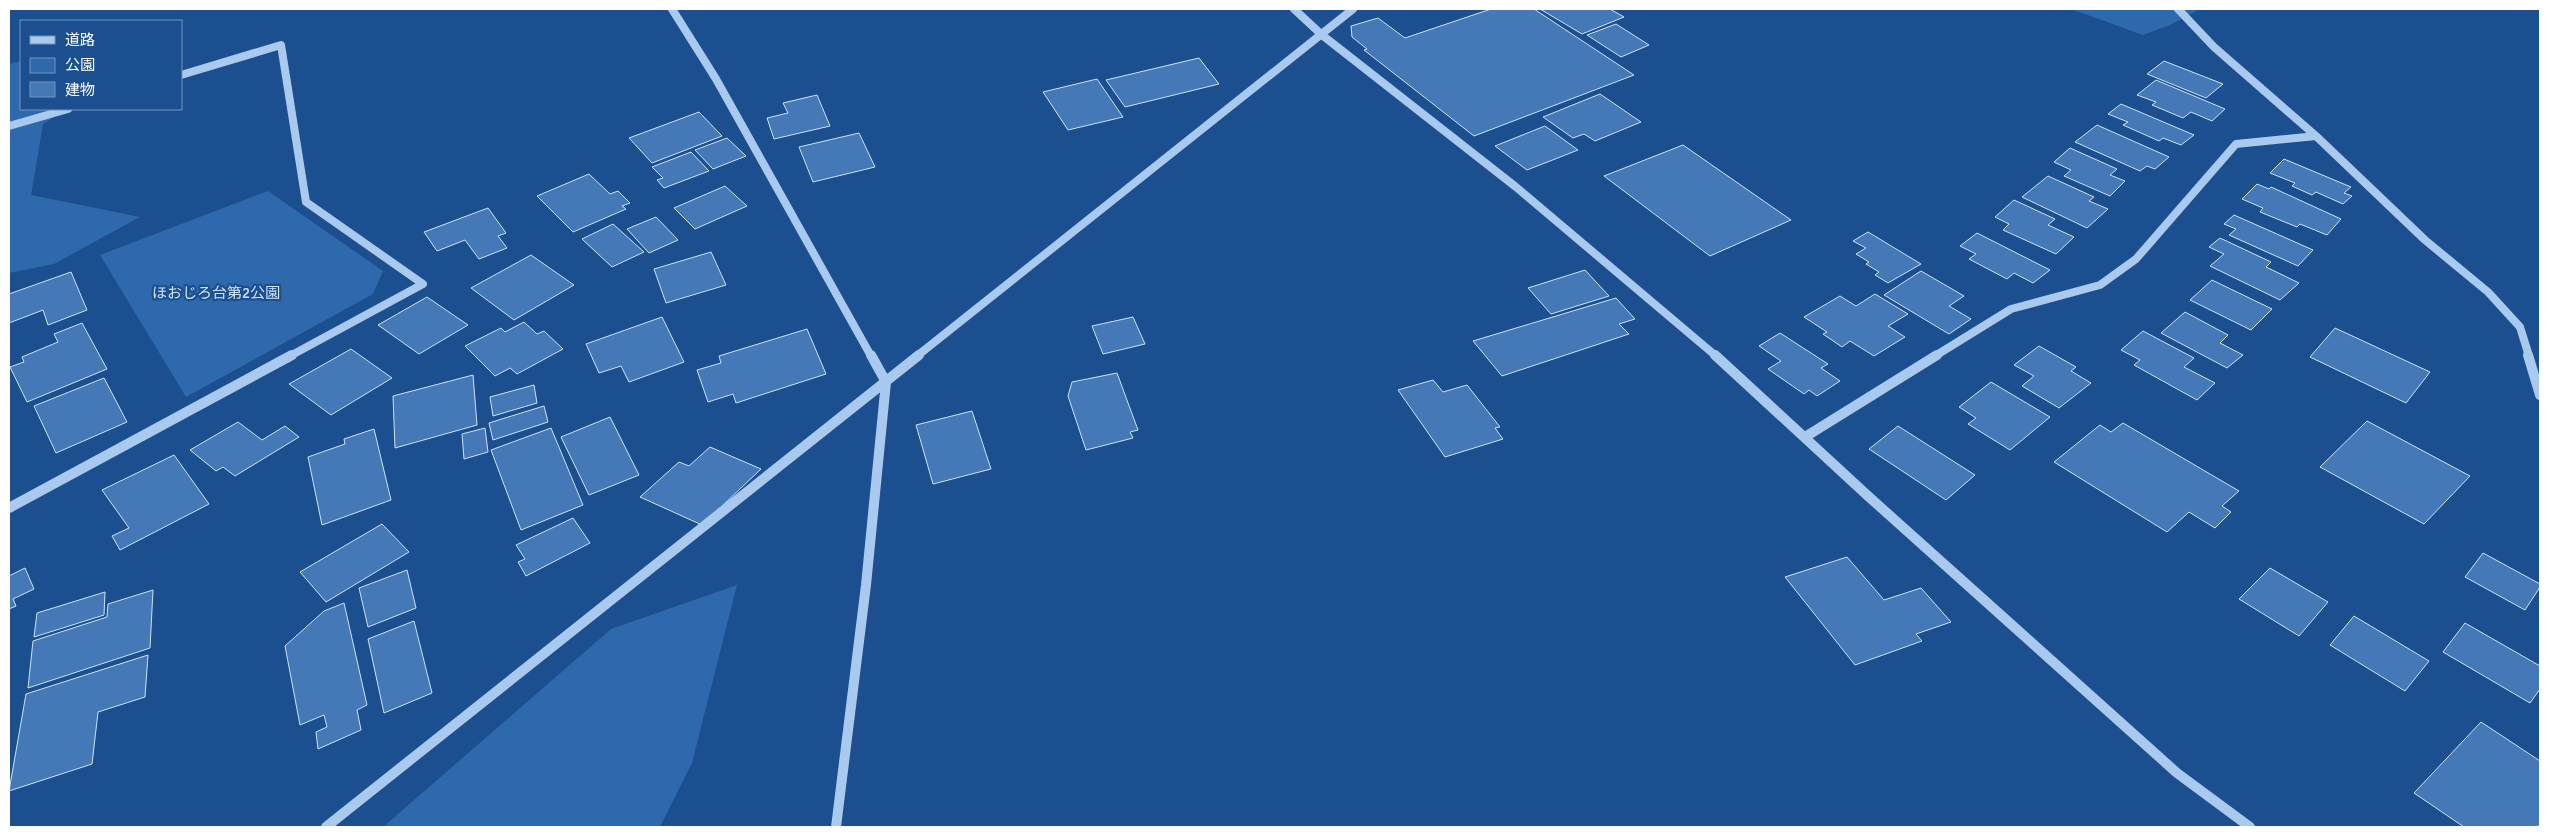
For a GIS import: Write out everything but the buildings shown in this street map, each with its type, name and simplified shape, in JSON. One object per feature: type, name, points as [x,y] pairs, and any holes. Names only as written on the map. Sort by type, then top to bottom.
[{"type":"street","points":[[672,9],[716,79],[886,382],[866,585],[836,827]]},
{"type":"street","points":[[1294,9],[1322,35],[1516,187],[1692,333],[2177,773],[2250,827]]},
{"type":"street","points":[[326,827],[1353,9]]},
{"type":"street","points":[[2178,9],[2214,47],[2316,136],[2425,240],[2488,292],[2520,327],[2540,395]]},
{"type":"street","points":[[9,508],[423,284],[306,202],[281,45],[182,75]]},
{"type":"street","points":[[9,126],[65,110]]},
{"type":"street","points":[[1805,437],[2012,309],[2100,284],[2136,260],[2236,144],[2316,136]]},
{"type":"green space","points":[[2071,9],[2200,9],[2170,25],[2143,35]]},
{"type":"green space","points":[[20,61],[20,110],[64,110],[43,124],[31,195],[140,217],[54,264],[9,273],[9,64]]},
{"type":"green space","name":"ほおじろ台第2公園","points":[[268,191],[383,271],[373,294],[186,397],[100,255]]},
{"type":"green space","points":[[737,585],[692,763],[660,827],[383,827],[611,629]]}]
